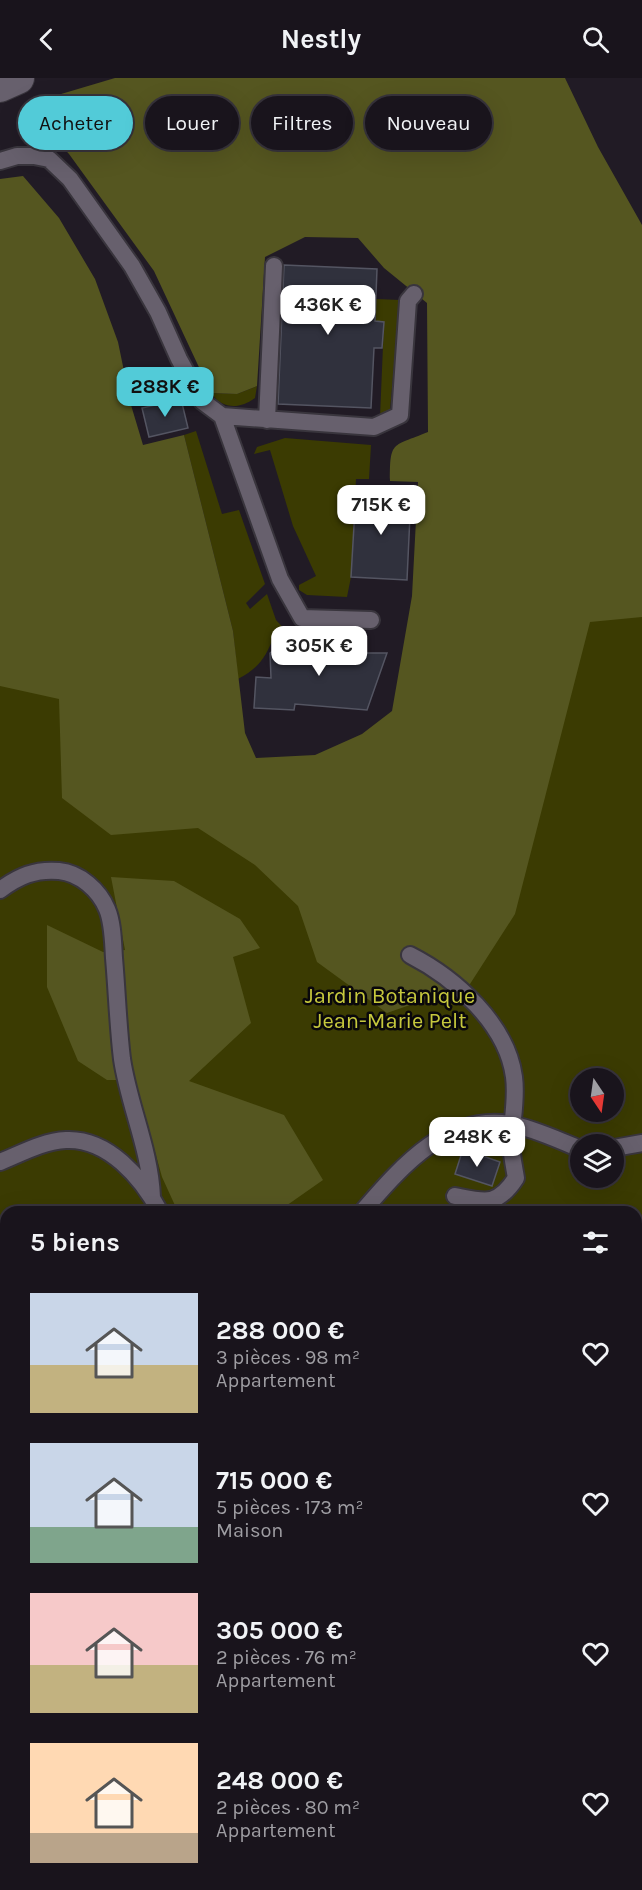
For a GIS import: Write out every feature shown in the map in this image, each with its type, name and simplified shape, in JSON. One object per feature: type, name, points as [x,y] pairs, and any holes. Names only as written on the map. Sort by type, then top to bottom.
[{"type":"street","points":[[0,86],[18,78]]},
{"type":"lane","points":[[0,161],[17,156],[49,159],[70,179],[132,266],[158,312],[202,401],[222,416],[374,427],[400,415],[408,301],[414,294]]},
{"type":"lane","points":[[267,420],[274,266]]},
{"type":"lane","points":[[222,416],[280,579],[302,618],[371,620]]},
{"type":"lane","points":[[0,890],[30,872],[48,870],[69,872],[83,880],[99,894],[107,910],[113,939],[123,1060],[156,1205]]},
{"type":"lane","points":[[410,955],[426,963],[473,1002],[490,1020],[502,1038],[514,1077],[514,1125],[511,1140],[516,1178],[499,1198],[486,1202],[455,1196]]},
{"type":"lane","points":[[367,1206],[393,1176],[438,1139],[459,1129],[485,1123],[514,1125],[570,1145]]},
{"type":"lane","points":[[0,1162],[46,1144],[64,1140],[95,1145],[112,1155],[156,1205]]},
{"type":"lane","points":[[624,1146],[642,1143]]},
{"type":"green space","points":[[115,78],[565,78],[598,147],[642,225],[642,617],[590,622],[515,914],[470,984],[387,1013],[317,962],[298,906],[255,865],[198,828],[111,835],[62,798],[59,699],[0,686],[0,179],[23,176],[59,218],[95,279],[118,342],[131,405],[143,445],[184,435],[233,631],[245,733],[256,758],[315,755],[362,734],[392,711],[412,596],[418,482],[390,481],[391,458],[393,451],[400,443],[428,432],[427,303],[384,268],[358,238],[305,237],[265,257],[257,386],[237,394],[211,393],[154,271],[65,150],[133,150],[133,96],[54,96]]},
{"type":"green space","name":"Jardin Botanique Jean-Marie Pelt","points":[[0,194],[222,810],[553,633],[642,593],[642,1206],[0,1206]]},
{"type":"green space","points":[[376,299],[400,300],[390,410],[386,415],[380,417],[384,322],[375,321]]},
{"type":"green space","points":[[257,386],[255,398],[238,406],[226,405],[211,393],[237,394]]},
{"type":"green space","points":[[196,431],[222,514],[239,510],[265,584],[246,603],[250,609],[267,594],[276,620],[290,635],[274,636],[261,661],[238,679],[233,631],[184,435]]},
{"type":"green space","points":[[285,438],[371,445],[369,479],[356,479],[351,577],[347,597],[307,595],[299,590],[299,585],[316,576],[293,526],[270,450],[254,454],[257,447]]},
{"type":"green space","points":[[111,877],[174,881],[240,919],[260,948],[233,957],[251,1023],[189,1081],[284,1115],[323,1180],[286,1206],[175,1206],[162,1177],[135,1080],[107,1080],[78,1061],[47,987],[47,925],[103,952],[125,950]]},
{"type":"building","points":[[284,265],[377,269],[375,321],[384,322],[382,348],[374,348],[371,408],[278,404]]},
{"type":"building","points":[[181,399],[188,428],[149,437],[142,408]]},
{"type":"building","points":[[356,491],[411,494],[407,580],[351,577]]},
{"type":"building","points":[[275,641],[328,646],[342,642],[356,653],[387,653],[367,710],[295,704],[294,710],[254,708],[256,677],[271,678],[270,653],[275,649]]},
{"type":"building","points":[[463,1149],[500,1162],[492,1186],[455,1174]]}]
